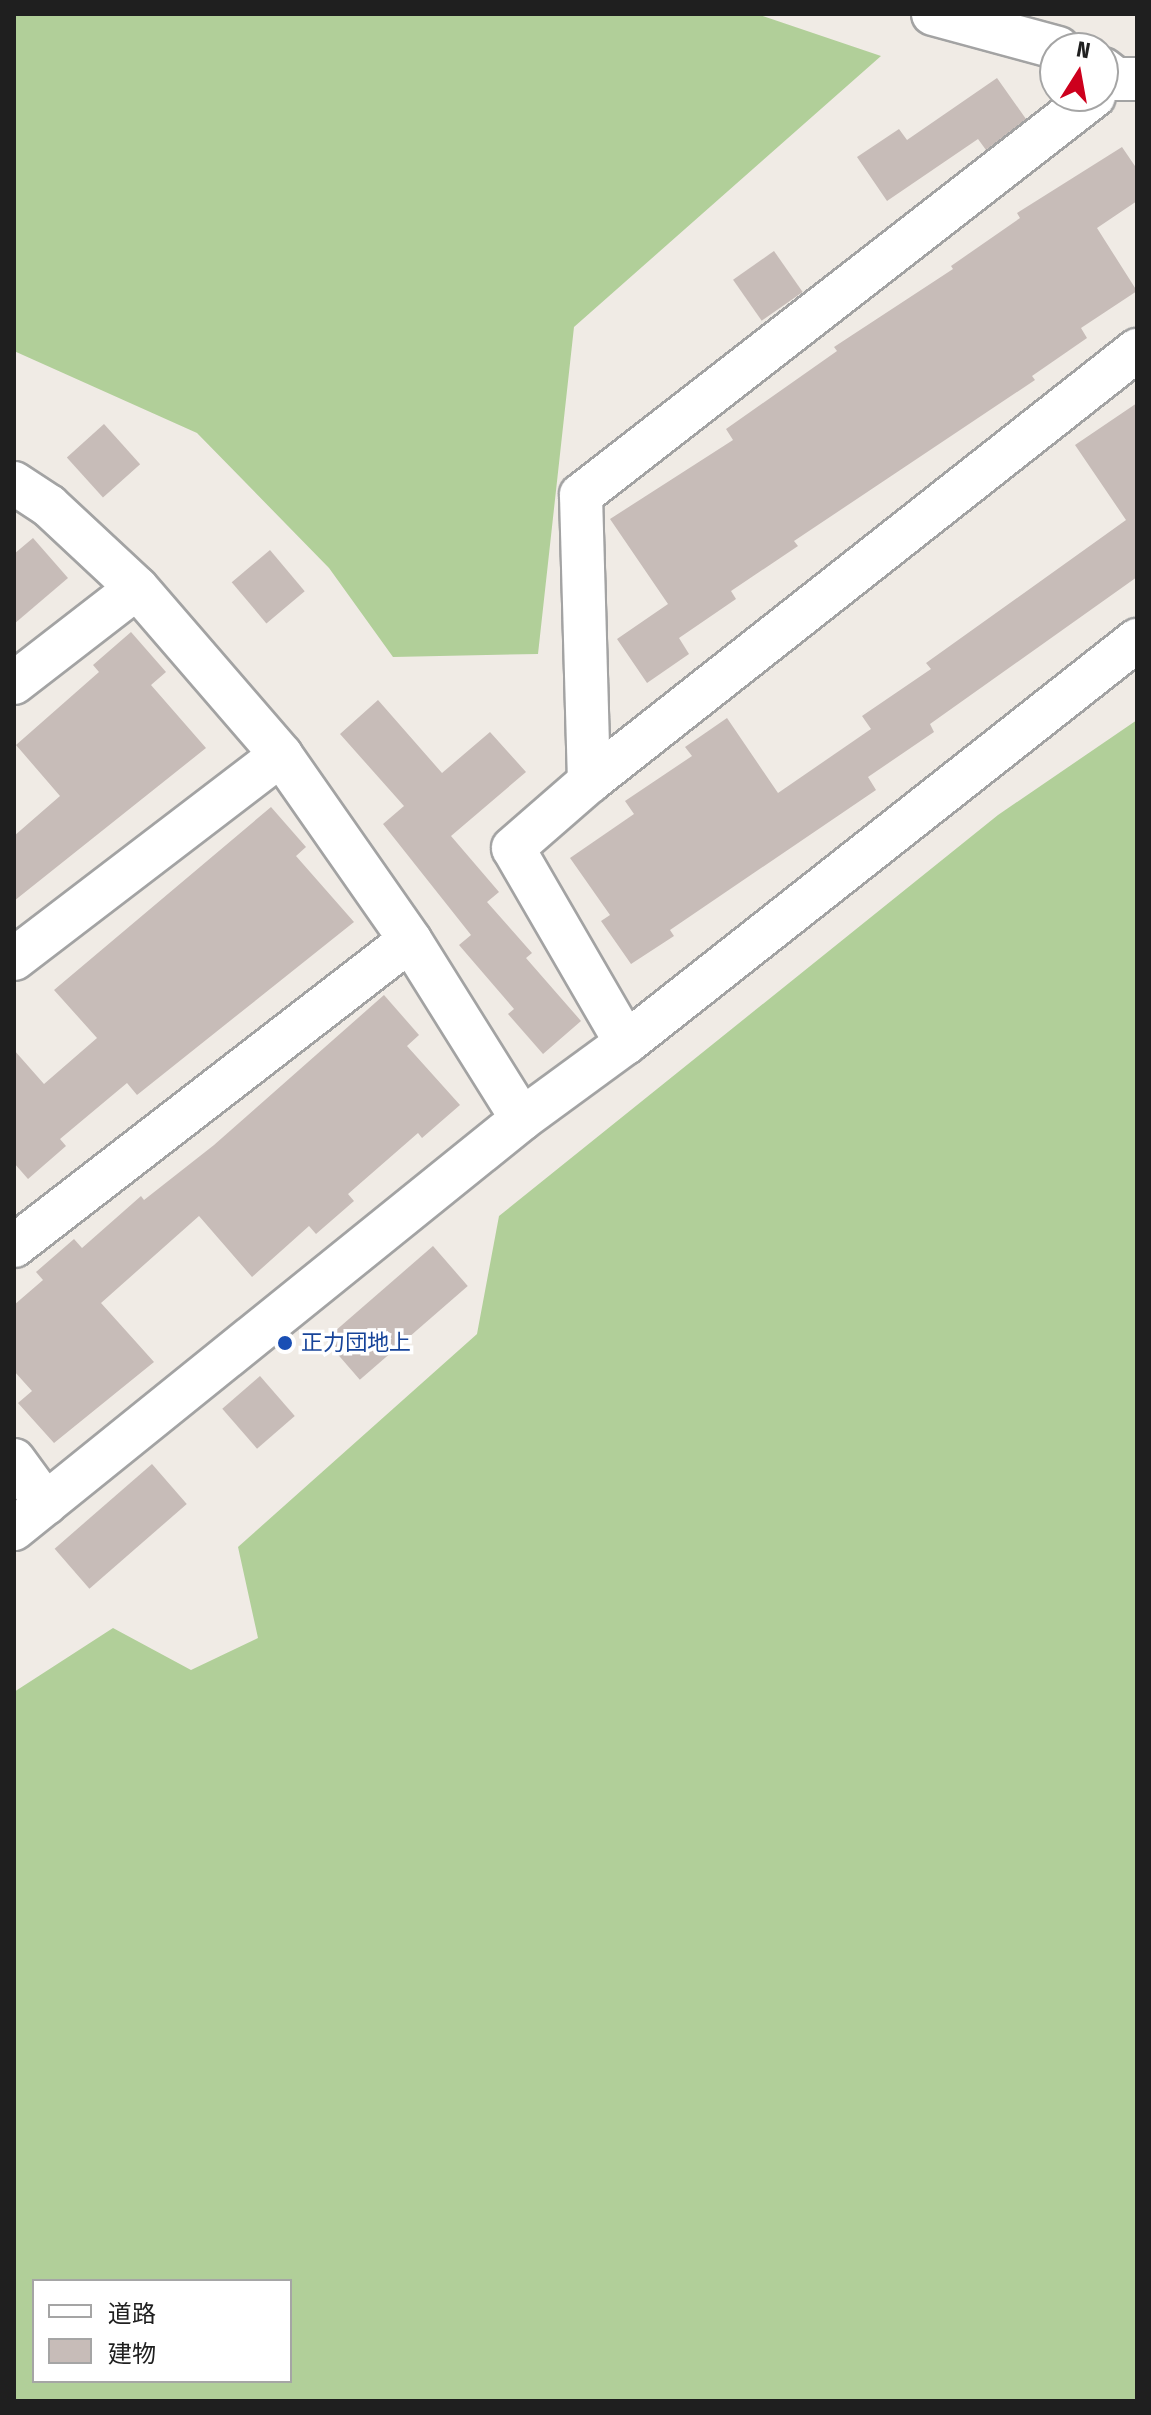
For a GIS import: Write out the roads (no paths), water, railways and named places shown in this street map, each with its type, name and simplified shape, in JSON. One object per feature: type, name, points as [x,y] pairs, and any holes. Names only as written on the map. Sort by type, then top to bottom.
[{"type":"street","points":[[933,14],[1039,43]]},
{"type":"street","points":[[589,782],[581,495],[1073,112]]},
{"type":"street","points":[[626,1043],[513,848],[589,782],[1137,350]]},
{"type":"street","points":[[14,483],[49,506],[137,588],[281,755],[410,940],[522,1119]]},
{"type":"street","points":[[14,683],[137,588]]},
{"type":"street","points":[[14,1529],[522,1119],[626,1043],[1137,640]]},
{"type":"street","points":[[14,959],[281,755]]},
{"type":"street","points":[[14,1246],[410,940]]},
{"type":"street","points":[[14,1460],[46,1504]]},
{"type":"place","name":"正力団地上","points":[[285,1343]]}]
